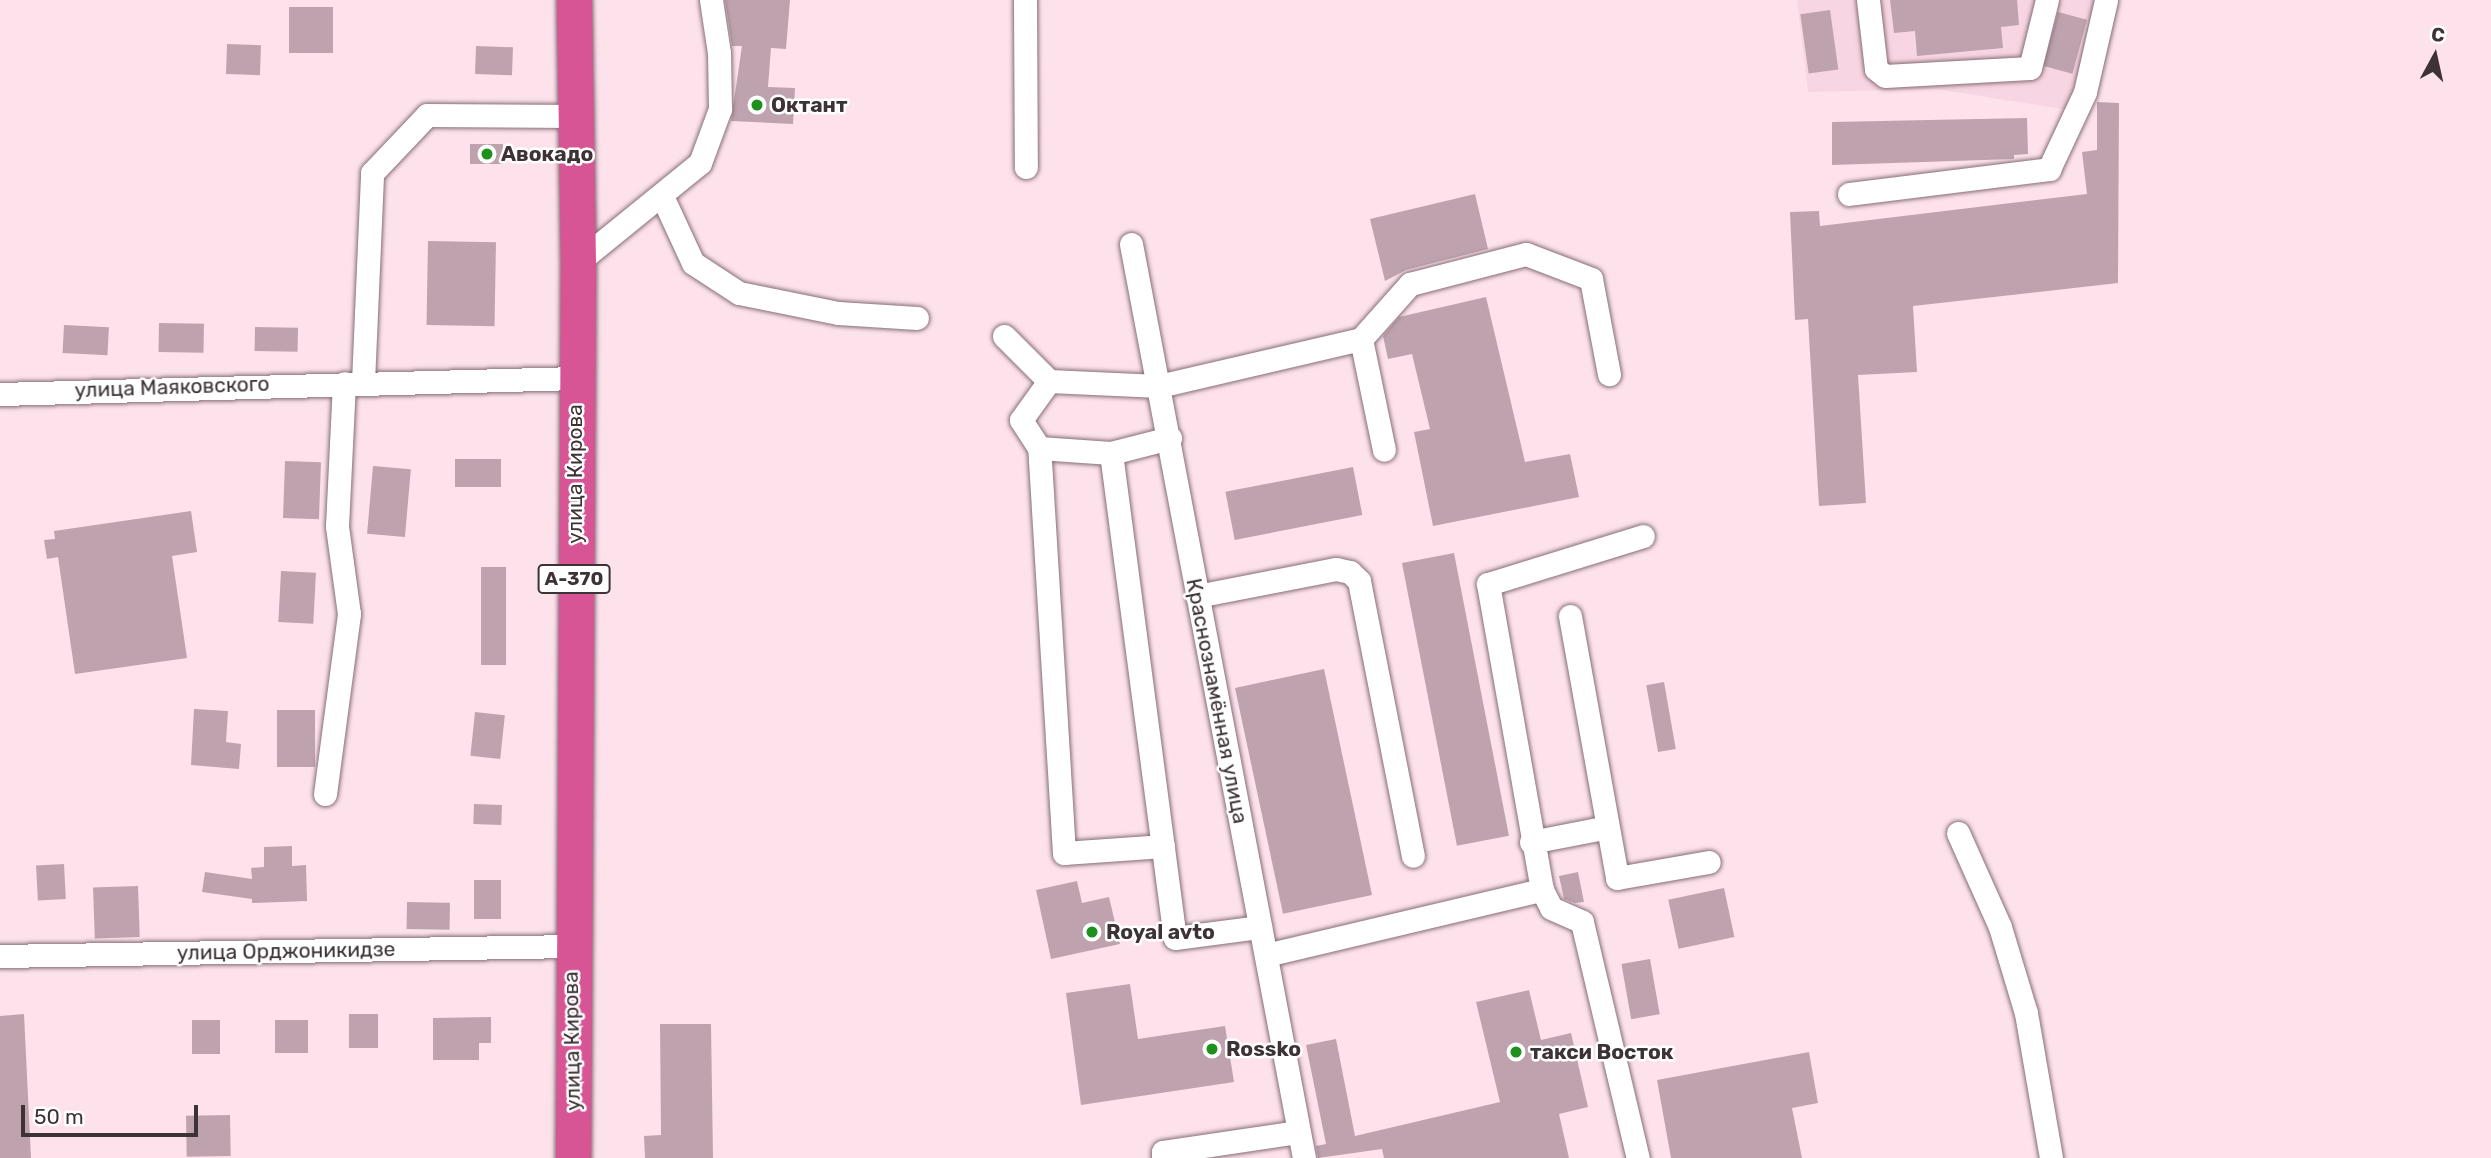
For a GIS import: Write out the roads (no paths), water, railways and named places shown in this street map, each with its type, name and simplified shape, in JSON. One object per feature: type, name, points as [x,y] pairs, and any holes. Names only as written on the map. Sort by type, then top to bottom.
[{"type":"highway","name":"улица Кирова","points":[[573,1158],[571,946],[578,262],[574,0]]},
{"type":"street","points":[[578,262],[700,163],[720,109],[719,53],[711,0]]},
{"type":"street","points":[[1025,0],[1026,167]]},
{"type":"street","points":[[1868,0],[1876,69],[1885,76],[2030,68],[2047,0]]},
{"type":"street","points":[[1849,194],[2049,169],[2085,92],[2106,0]]},
{"type":"street","points":[[325,794],[349,614],[337,526],[372,173],[427,115],[576,116]]},
{"type":"street","points":[[662,196],[693,262],[740,293],[838,313],[918,318]]},
{"type":"street","name":"Краснознамённая улица","points":[[1130,244],[1170,438],[1197,596],[1304,1158]]},
{"type":"street","points":[[1003,337],[1049,381],[1159,386],[1362,339],[1410,284],[1526,254],[1591,279],[1609,374]]},
{"type":"street","points":[[1362,339],[1384,450]]},
{"type":"street","name":"улица Маяковского","points":[[0,394],[353,382],[575,378]]},
{"type":"street","points":[[1049,381],[1021,420],[1039,448],[1064,853],[1163,846]]},
{"type":"street","points":[[1039,448],[1111,453],[1170,438]]},
{"type":"street","points":[[1111,453],[1175,937],[1260,927]]},
{"type":"street","points":[[1638,1158],[1582,922],[1551,908],[1542,890],[1531,842],[1488,584],[1643,536]]},
{"type":"street","points":[[1197,596],[1336,569],[1350,572],[1359,581],[1413,856]]},
{"type":"street","points":[[1570,616],[1617,878],[1709,862]]},
{"type":"street","points":[[1531,842],[1608,827]]},
{"type":"street","points":[[1958,833],[2000,928],[2026,1013],[2051,1158]]},
{"type":"street","points":[[1266,955],[1542,890]]},
{"type":"street","name":"улица Орджоникидзе","points":[[0,956],[571,946]]},
{"type":"street","points":[[1163,1158],[1163,1152],[1299,1132]]},
{"type":"place","name":"Октант","points":[[757,105]]},
{"type":"place","name":"Авокадо","points":[[487,154]]},
{"type":"place","name":"Royal avto","points":[[1092,932]]},
{"type":"place","name":"Rossko","points":[[1212,1049]]},
{"type":"place","name":"такси Восток","points":[[1516,1052]]}]
